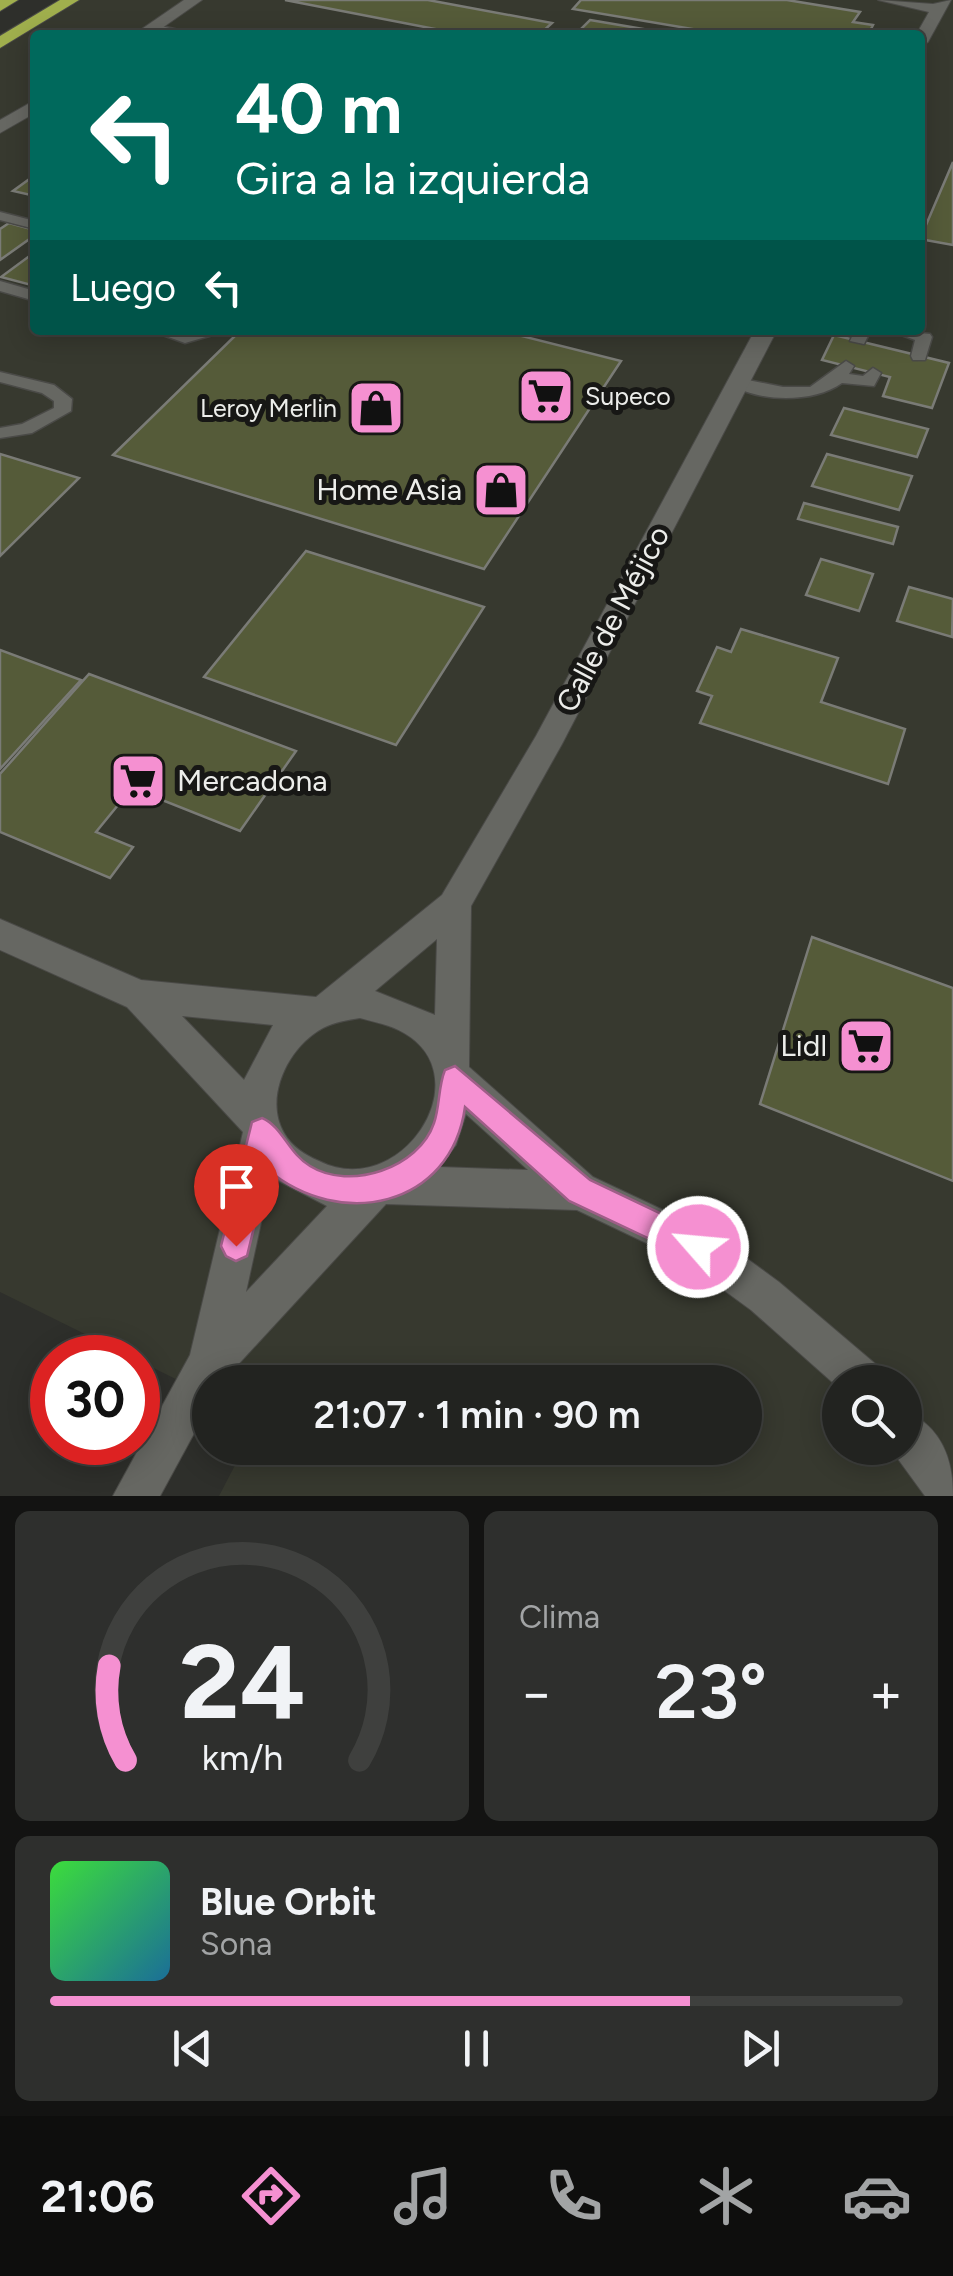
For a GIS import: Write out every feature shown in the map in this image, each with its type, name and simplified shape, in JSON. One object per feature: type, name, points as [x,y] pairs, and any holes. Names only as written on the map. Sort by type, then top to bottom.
[{"type":"highway","points":[[0,6],[10,0]]},
{"type":"highway","points":[[0,31],[53,0]]},
{"type":"highway","points":[[0,43],[71,0]]},
{"type":"street","points":[[149,30],[194,0]]},
{"type":"street","points":[[886,0],[941,4],[925,33]]},
{"type":"street","points":[[0,128],[30,108]]},
{"type":"street","name":"Calle de Méjico","points":[[323,1010],[454,904],[547,744],[763,335]]},
{"type":"street","name":"Calle de Méjico","points":[[454,904],[454,1073]]},
{"type":"street","points":[[0,934],[139,996],[323,1010],[360,1002],[404,1012],[440,1040],[454,1073],[580,1190],[698,1247],[765,1296],[844,1365]]},
{"type":"street","points":[[139,996],[261,1127],[278,1159],[303,1180],[334,1190],[580,1190]]},
{"type":"street","points":[[211,1360],[261,1127],[258,1102],[264,1071],[278,1044],[323,1010]]},
{"type":"street","points":[[135,1496],[211,1360],[376,1187],[402,1178],[429,1157],[448,1129],[454,1073]]},
{"type":"street","points":[[922,1455],[953,1496]]},
{"type":"lane","points":[[0,216],[30,224]]},
{"type":"lane","points":[[0,286],[30,295]]},
{"type":"lane","points":[[174,335],[199,335]]},
{"type":"lane","points":[[886,348],[892,335]]},
{"type":"lane","points":[[916,335],[924,337],[919,356]]},
{"type":"lane","points":[[738,383],[800,396],[842,372],[877,379]]},
{"type":"lane","points":[[0,378],[48,389],[64,399],[62,411],[48,421],[0,432]]},
{"type":"shaded area","points":[[58,0],[953,0],[953,1496],[219,1496],[235,1465],[762,1465],[762,1365],[192,1365],[192,1387],[160,1371],[160,1335],[87,1335],[0,1292],[0,34]]},
{"type":"building","points":[[285,0],[428,0],[552,23],[544,30],[440,30]]},
{"type":"building","points":[[581,0],[787,0],[860,12],[853,22],[873,25],[870,30],[698,30],[573,9]]},
{"type":"building","points":[[590,20],[649,30],[580,30]]},
{"type":"building","points":[[953,162],[953,245],[925,240],[925,227]]},
{"type":"building","points":[[30,179],[30,195],[13,191]]},
{"type":"building","points":[[9,223],[30,229],[30,239],[0,260],[0,229]]},
{"type":"building","points":[[30,256],[30,285],[1,277]]},
{"type":"building","name":"Leroy Merlin","points":[[236,335],[518,335],[621,361],[484,569],[113,455]]},
{"type":"building","points":[[834,335],[949,363],[932,408],[883,396],[890,377],[822,360]]},
{"type":"building","points":[[844,408],[928,429],[917,457],[831,435]]},
{"type":"building","points":[[0,454],[79,478],[0,556]]},
{"type":"building","points":[[827,454],[912,476],[899,510],[812,486]]},
{"type":"building","points":[[804,503],[898,527],[893,544],[798,519]]},
{"type":"building","points":[[306,551],[484,607],[396,745],[204,677]]},
{"type":"building","points":[[821,559],[873,574],[859,611],[806,595]]},
{"type":"building","points":[[909,587],[953,599],[952,637],[897,621]]},
{"type":"building","points":[[741,629],[838,658],[821,702],[905,729],[888,784],[700,723],[712,696],[697,691],[717,647],[731,652]]},
{"type":"building","points":[[0,650],[81,680],[0,769]]},
{"type":"building","name":"Mercadona","points":[[89,674],[296,751],[240,831],[132,788],[96,832],[133,847],[110,878],[0,832],[0,774]]},
{"type":"building","name":"Lidl","points":[[812,937],[953,988],[953,1181],[760,1104]]},
{"type":"place","name":"Supeco","points":[[546,396]]},
{"type":"place","name":"Leroy Merlin","points":[[376,408]]},
{"type":"place","name":"Home Asia","points":[[501,490]]},
{"type":"place","name":"Mercadona","points":[[138,781]]},
{"type":"place","name":"Lidl","points":[[866,1046]]},
{"type":"route","points":[[236,1246],[262,1132],[278,1159],[303,1180],[334,1190],[368,1190],[402,1178],[429,1157],[448,1129],[456,1098],[455,1079],[580,1190],[698,1247]]}]
